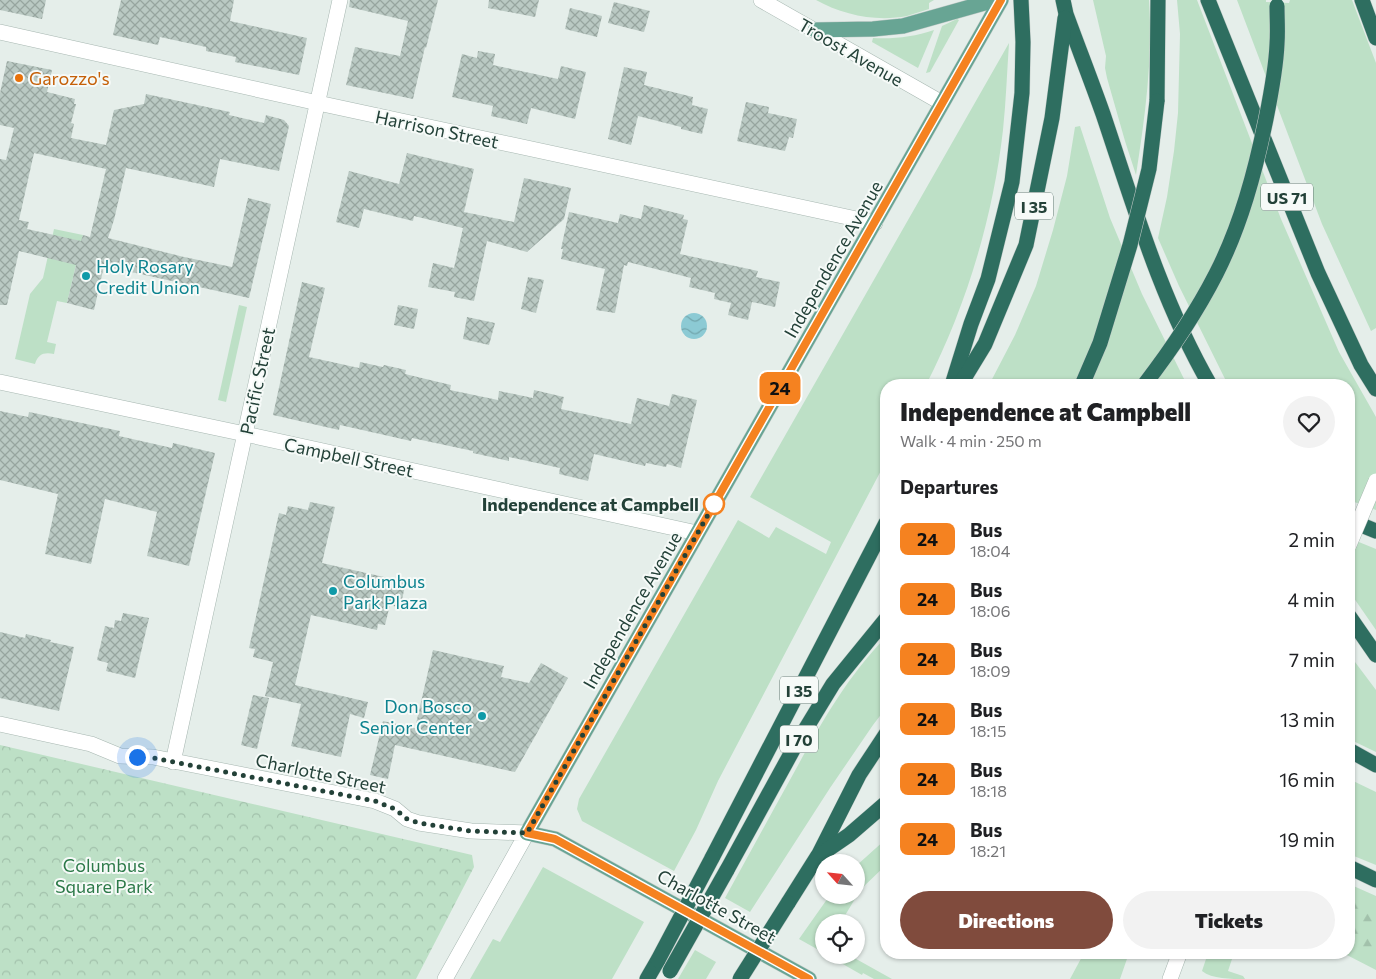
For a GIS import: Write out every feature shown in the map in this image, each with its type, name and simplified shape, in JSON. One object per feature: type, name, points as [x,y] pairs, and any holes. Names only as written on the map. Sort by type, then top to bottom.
[{"type":"highway","points":[[954,379],[971,324],[988,279],[1012,182],[1022,93],[1022,0]]},
{"type":"highway","points":[[1085,379],[1100,343],[1130,245],[1149,169],[1157,100],[1158,0]]},
{"type":"highway","name":"US 71","points":[[1208,0],[1318,273],[1361,365],[1376,389]]},
{"type":"highway","points":[[1362,0],[1376,38]]},
{"type":"highway","points":[[1149,379],[1172,348],[1216,274],[1249,193],[1261,146],[1272,89],[1277,44],[1277,3]]},
{"type":"highway","points":[[1065,7],[1156,272],[1207,379]]},
{"type":"highway","name":"I 35","points":[[964,379],[985,344],[1026,245],[1052,118],[1065,7]]},
{"type":"highway","points":[[1355,523],[1376,532]]},
{"type":"highway","name":"I 35","points":[[647,979],[712,858],[880,534]]},
{"type":"highway","points":[[1355,625],[1376,655]]},
{"type":"highway","name":"I 70","points":[[668,975],[794,748],[833,684],[880,626]]},
{"type":"highway","points":[[819,854],[859,775],[880,743]]},
{"type":"highway","points":[[1355,753],[1376,765]]},
{"type":"highway","points":[[821,854],[848,835],[880,808]]},
{"type":"highway","points":[[740,979],[815,860]]},
{"type":"highway","points":[[1355,870],[1376,880]]},
{"type":"main road","points":[[815,30],[873,29],[902,26],[995,0]]},
{"type":"main road","name":"Independence Avenue","points":[[527,833],[1001,0]]},
{"type":"main road","name":"Charlotte Street","points":[[527,833],[555,839],[809,979]]},
{"type":"street","name":"Pacific Street","points":[[173,762],[340,0]]},
{"type":"street","name":"Troost Avenue","points":[[761,0],[942,103]]},
{"type":"street","name":"Harrison Street","points":[[0,32],[318,103],[875,223]]},
{"type":"street","name":"Campbell Street","points":[[0,382],[697,533]]},
{"type":"street","points":[[1355,531],[1376,481]]},
{"type":"street","name":"Charlotte Street","points":[[0,724],[91,744],[120,756],[153,758],[375,801],[395,809],[407,819],[419,823],[470,831],[527,833]]},
{"type":"street","name":"Independence Avenue","points":[[445,979],[527,833]]},
{"type":"street","points":[[1170,979],[1177,959]]},
{"type":"green space","points":[[816,0],[934,0],[929,3],[929,9],[907,16],[872,18],[837,10]]},
{"type":"green space","points":[[1093,0],[1149,0],[1149,66],[1136,175],[1107,78],[1105,68],[1106,56]]},
{"type":"green space","points":[[1177,0],[1197,0],[1281,219],[1339,352],[1354,379],[1225,379],[1179,286],[1158,238],[1174,151],[1178,113],[1180,34]]},
{"type":"green space","points":[[1237,0],[1266,0],[1266,2],[1289,3],[1290,0],[1352,0],[1376,63],[1376,328],[1371,331],[1322,224]]},
{"type":"green space","points":[[957,19],[959,20],[930,72],[926,73],[942,26]]},
{"type":"green space","points":[[934,30],[918,68],[872,42],[873,38],[904,37]]},
{"type":"green space","points":[[1009,43],[1003,130],[992,196],[976,261],[954,325],[929,379],[880,379],[880,472],[718,781],[696,830],[674,871],[582,821],[577,809],[579,799],[738,520],[769,538],[776,527],[826,554],[831,542],[750,497]]},
{"type":"green space","points":[[1080,126],[1110,218],[1142,294],[1184,379],[992,379],[1015,335],[1036,286],[1067,176],[1075,127]]},
{"type":"green space","points":[[54,229],[83,235],[67,303],[57,301],[47,342],[56,344],[54,354],[42,354],[35,364],[15,359],[30,294],[43,278]]},
{"type":"green space","points":[[239,305],[247,307],[226,402],[218,400]]},
{"type":"green space","points":[[1355,380],[1376,417],[1376,510],[1355,502]]},
{"type":"green space","points":[[1355,540],[1376,549],[1376,630],[1355,600]]},
{"type":"green space","points":[[880,643],[880,716],[830,788],[750,912],[725,898],[823,722],[845,687]]},
{"type":"green space","points":[[1355,662],[1376,690],[1376,752],[1355,742]]},
{"type":"green space","name":"Columbus Square Park","points":[[0,745],[472,855],[474,867],[416,979],[0,979]]},
{"type":"green space","points":[[1355,782],[1376,792],[1376,865],[1355,856]]},
{"type":"green space","points":[[880,844],[880,871],[865,885],[865,858]]},
{"type":"green space","points":[[543,867],[644,922],[612,979],[470,979],[493,939],[500,942]]},
{"type":"green space","points":[[1355,887],[1376,896],[1376,970],[1355,959]]},
{"type":"green space","points":[[1355,898],[1376,907],[1376,960],[1359,951],[1356,946]]},
{"type":"green space","points":[[824,904],[852,904],[846,914],[817,914]]},
{"type":"green space","points":[[815,916],[815,948],[799,939]]},
{"type":"green space","points":[[695,950],[716,962],[706,979],[678,979]]},
{"type":"green space","points":[[1081,959],[1127,959],[1120,979],[1070,979]]},
{"type":"green space","points":[[1206,959],[1232,959],[1228,971],[1243,976],[1245,979],[1216,977],[1202,971]]},
{"type":"green space","points":[[843,964],[865,964],[892,979],[874,979],[863,973],[862,975]]},
{"type":"water","points":[[694,313],[703,317],[707,326],[703,335],[694,339],[685,335],[681,326],[685,317]]},
{"type":"building","points":[[0,0],[46,0],[42,19],[0,10]]},
{"type":"building","points":[[121,0],[234,0],[230,21],[307,38],[299,75],[235,62],[236,57],[206,51],[206,47],[160,37],[158,45],[113,35]]},
{"type":"building","points":[[350,0],[438,0],[413,99],[346,85],[355,47],[400,56],[408,21],[349,7]]},
{"type":"building","points":[[489,0],[539,0],[535,17],[488,8]]},
{"type":"building","points":[[614,2],[650,11],[644,32],[608,23]]},
{"type":"building","points":[[570,8],[602,16],[597,37],[565,29]]},
{"type":"building","points":[[478,51],[495,54],[493,65],[558,79],[561,66],[586,72],[575,119],[531,108],[527,124],[491,116],[493,106],[452,97],[462,54],[477,58]]},
{"type":"building","points":[[7,61],[52,70],[47,92],[75,99],[74,104],[76,104],[71,123],[74,124],[71,138],[106,145],[114,110],[144,104],[146,94],[230,112],[229,115],[264,123],[266,115],[284,120],[289,126],[279,171],[220,159],[214,187],[126,168],[108,238],[232,267],[248,198],[271,204],[249,298],[104,266],[94,310],[67,303],[76,265],[19,251],[7,305],[0,305],[0,159],[6,160],[14,128],[0,125],[0,93]],"holes":[[[34,153],[106,169],[90,237],[83,235],[81,241],[27,229],[29,222],[19,220]]]},
{"type":"building","points":[[624,67],[647,72],[644,85],[693,97],[692,105],[708,109],[702,134],[638,116],[631,145],[608,139]]},
{"type":"building","points":[[746,102],[769,107],[768,113],[797,119],[793,138],[789,137],[785,151],[737,141]]},
{"type":"building","points":[[407,153],[474,169],[464,212],[514,222],[524,178],[571,188],[564,219],[527,252],[487,241],[474,301],[454,297],[455,292],[428,287],[433,263],[454,268],[463,228],[414,216],[413,221],[364,209],[359,228],[336,222],[349,171],[399,184]]},
{"type":"building","points":[[644,205],[684,215],[683,219],[688,220],[680,254],[758,271],[756,277],[780,282],[775,307],[752,302],[748,320],[728,315],[731,303],[714,299],[715,293],[689,287],[691,278],[628,262],[627,266],[624,265],[615,313],[596,310],[605,269],[561,259],[563,249],[561,249],[569,212],[618,223],[620,214],[641,219]]},
{"type":"building","points":[[528,277],[544,280],[536,313],[521,309]]},
{"type":"building","points":[[302,282],[325,288],[309,357],[359,368],[360,362],[406,370],[405,374],[451,385],[450,390],[498,400],[499,391],[533,398],[534,390],[564,397],[561,409],[631,424],[637,398],[669,406],[672,394],[697,400],[681,468],[667,464],[666,467],[646,463],[645,466],[594,454],[588,481],[559,474],[560,468],[509,457],[509,461],[412,438],[411,441],[340,425],[339,430],[273,415]]},
{"type":"building","points":[[398,305],[418,309],[414,329],[394,325]]},
{"type":"building","points":[[467,317],[495,323],[489,345],[463,339]]},
{"type":"building","points":[[0,411],[28,417],[29,412],[120,431],[119,436],[172,448],[173,443],[215,453],[189,566],[147,556],[157,512],[105,499],[91,564],[45,554],[58,494],[0,480]]},
{"type":"building","name":"Columbus Park Plaza","points":[[310,502],[335,507],[322,563],[406,582],[400,608],[390,605],[385,625],[378,624],[377,630],[311,615],[295,685],[368,702],[364,718],[350,714],[341,757],[291,746],[301,704],[265,696],[273,662],[253,657],[255,649],[249,648],[279,513],[286,515],[288,506],[308,510]]},
{"type":"building","points":[[123,613],[149,618],[135,678],[106,671],[108,663],[97,660],[105,626],[114,628],[115,620],[121,621]]},
{"type":"building","points":[[0,632],[25,638],[26,634],[74,647],[59,711],[0,698]]},
{"type":"building","name":"Don Bosco Senior Center","points":[[433,650],[504,666],[501,677],[529,683],[541,663],[568,678],[515,772],[395,745],[388,779],[370,775],[383,721],[415,728]]},
{"type":"building","points":[[253,695],[269,698],[257,749],[241,745]]},
{"type":"bus line","name":"24","points":[[809,979],[555,839],[527,833],[1001,0]]},
{"type":"place","name":"Garozzo's","points":[[19,78]]},
{"type":"place","name":"Holy Rosary Credit Union","points":[[86,276]]},
{"type":"place","name":"Independence at Campbell","points":[[714,504]]},
{"type":"place","name":"Columbus Park Plaza","points":[[333,591]]},
{"type":"place","name":"Don Bosco Senior Center","points":[[482,716]]},
{"type":"route","points":[[137,757],[153,758],[375,801],[395,809],[407,819],[419,823],[470,831],[527,833],[717,499],[714,504]]}]
